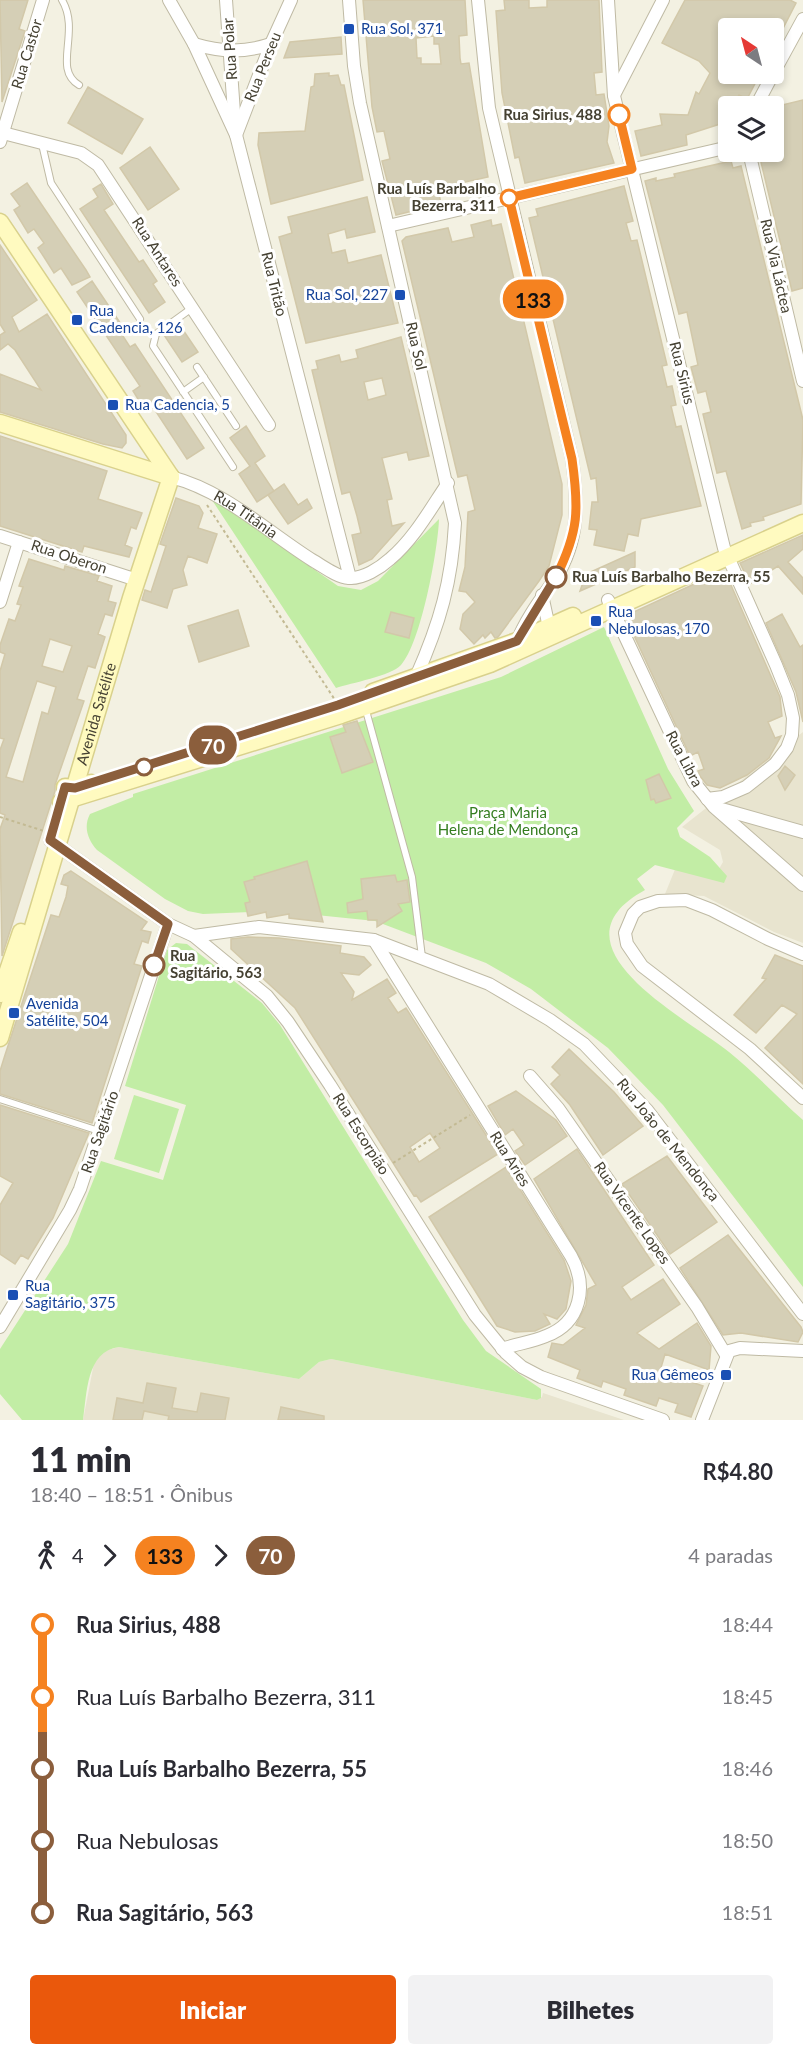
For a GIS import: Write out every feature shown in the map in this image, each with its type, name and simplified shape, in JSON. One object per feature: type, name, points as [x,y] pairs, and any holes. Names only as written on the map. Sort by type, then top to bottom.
[{"type":"street","name":"Rua Castor","points":[[2,138],[43,0]]},
{"type":"street","name":"Rua Tritão","points":[[169,0],[194,44],[236,135],[350,578]]},
{"type":"street","name":"Rua Polar","points":[[226,0],[236,135]]},
{"type":"street","name":"Rua Perseu","points":[[236,135],[271,44],[291,0]]},
{"type":"street","name":"Rua Sol","points":[[349,0],[354,66],[360,104],[456,523],[453,561],[437,631],[417,682]]},
{"type":"street","points":[[478,0],[489,108],[572,459],[578,501],[573,541],[556,576],[542,595],[519,646]]},
{"type":"street","name":"Rua Sirius","points":[[608,0],[614,96],[726,553],[788,695],[798,737],[762,776],[711,803]]},
{"type":"street","points":[[614,96],[663,0]]},
{"type":"street","points":[[784,54],[803,19]]},
{"type":"street","points":[[194,44],[215,50],[231,51],[246,51],[271,44]]},
{"type":"street","name":"Rua Antares","points":[[2,138],[42,143],[81,153],[98,165],[269,426]]},
{"type":"street","points":[[388,226],[718,149]]},
{"type":"street","name":"Rua Via Láctea","points":[[751,162],[803,381]]},
{"type":"street","points":[[0,222],[171,477]]},
{"type":"street","name":"Rua Titânia","points":[[0,423],[192,482],[217,495],[283,542],[335,573],[350,578]]},
{"type":"street","name":"Avenida Satélite","points":[[0,994],[53,840],[171,477]]},
{"type":"street","points":[[350,578],[376,569],[392,558],[412,536],[448,483]]},
{"type":"street","points":[[726,553],[803,511]]},
{"type":"street","points":[[68,794],[338,705],[417,682],[519,646],[726,553],[803,523]]},
{"type":"street","name":"Rua Oberon","points":[[0,536],[137,580]]},
{"type":"street","points":[[0,602],[20,542]]},
{"type":"street","points":[[542,595],[549,632]]},
{"type":"street","name":"Rua Libra","points":[[610,605],[683,764],[711,803],[803,885]]},
{"type":"street","points":[[68,794],[364,707],[417,682]]},
{"type":"street","points":[[711,803],[803,832]]},
{"type":"street","name":"Avenida Satélite","points":[[0,1038],[53,840]]},
{"type":"street","name":"Rua Escorpião","points":[[53,840],[168,924],[194,936],[267,996],[281,1013],[383,1169],[475,1315],[502,1349],[522,1367],[541,1377],[663,1420]]},
{"type":"street","points":[[803,954],[768,939],[712,909],[686,900],[658,901],[640,907],[633,914],[625,933],[627,944],[642,966],[750,1049],[803,1098]]},
{"type":"street","name":"Rua Sagitário","points":[[0,1327],[70,1210],[101,1131],[168,924]]},
{"type":"street","name":"Rua João de Mendonça","points":[[194,936],[216,931],[259,927],[374,940],[422,957],[506,993],[584,1044],[647,1110],[803,1314]]},
{"type":"street","name":"Rua Aries","points":[[374,940],[571,1256],[581,1278],[579,1300],[568,1322],[547,1336],[502,1349]]},
{"type":"street","name":"Rua Vicente Lopes","points":[[530,1076],[565,1117],[698,1307],[726,1355]]},
{"type":"street","points":[[702,1420],[726,1355],[733,1349],[803,1351]]},
{"type":"lane","points":[[62,0],[71,22],[66,71],[72,81],[79,85]]},
{"type":"lane","points":[[42,143],[51,183],[140,319]]},
{"type":"lane","points":[[193,308],[156,333],[153,346],[233,467]]},
{"type":"lane","points":[[197,367],[236,426]]},
{"type":"lane","points":[[183,392],[204,377]]},
{"type":"lane","points":[[364,707],[412,877],[422,957]]},
{"type":"lane","points":[[0,1099],[101,1131]]},
{"type":"path","points":[[204,501],[338,705]]},
{"type":"path","points":[[0,817],[53,840]]},
{"type":"path","points":[[383,1169],[479,1109]]},
{"type":"shaded area","points":[[803,732],[803,943],[774,932],[704,896],[665,894],[680,857],[719,869],[723,862],[720,850],[682,827]]},
{"type":"shaded area","points":[[119,1347],[299,1379],[319,1362],[331,1359],[537,1400],[542,1397],[543,1393],[624,1420],[83,1420],[94,1363],[104,1351]]},
{"type":"green space","points":[[210,497],[338,586],[361,590],[378,581],[439,519],[432,573],[422,617],[408,654],[401,665],[389,673],[336,688]]},
{"type":"green space","name":"Praça Maria Helena de Mendonça","points":[[604,627],[668,769],[694,811],[677,828],[680,837],[710,857],[727,876],[724,883],[655,865],[637,879],[645,890],[618,911],[609,934],[616,956],[633,978],[656,1000],[729,1052],[803,1120],[803,1287],[663,1105],[608,1048],[531,989],[486,963],[375,921],[277,911],[203,914],[188,911],[165,899],[97,850],[88,833],[87,824],[90,814],[133,797],[133,794],[501,677]]},
{"type":"green space","points":[[176,943],[187,944],[262,1003],[280,1025],[463,1320],[486,1351],[541,1389],[541,1398],[537,1400],[331,1359],[319,1362],[299,1379],[119,1347],[108,1350],[94,1365],[87,1387],[83,1420],[22,1420],[0,1394],[0,1349],[68,1244],[101,1161],[163,1180],[186,1105],[125,1086],[167,950]]},
{"type":"green space","points":[[134,1095],[179,1109],[159,1173],[114,1159]]},
{"type":"building","points":[[0,0],[28,0],[19,29],[25,31],[2,102]]},
{"type":"building","points":[[363,0],[465,0],[467,35],[459,36],[460,58],[461,64],[469,63],[488,177],[438,188],[441,204],[396,215],[382,161],[390,159],[384,131],[377,132],[372,107]],"holes":[[[434,36],[434,44],[439,44],[441,64],[421,64],[421,58],[417,58],[416,38]]]},
{"type":"building","points":[[504,0],[529,0],[529,8],[547,7],[547,0],[599,0],[602,72],[594,73],[596,95],[604,94],[609,126],[607,142],[614,163],[525,183],[519,157],[515,158],[502,93],[496,11],[505,10]]},
{"type":"building","points":[[685,0],[790,0],[796,3],[784,26],[784,18],[718,18],[718,84],[755,84],[749,96],[718,96],[718,125],[686,135],[687,145],[641,156],[635,131],[662,125],[660,114],[688,115],[696,92],[699,94],[710,73],[699,61],[662,43]]},
{"type":"building","points":[[341,37],[342,54],[284,58],[290,42]]},
{"type":"building","points":[[329,73],[329,76],[338,75],[341,85],[344,85],[363,180],[271,204],[258,145],[259,133],[305,131],[315,74]]},
{"type":"building","points":[[88,87],[143,119],[122,154],[68,123]]},
{"type":"building","points":[[803,100],[803,288],[792,291],[761,162],[784,162],[784,105]]},
{"type":"building","points":[[150,147],[179,189],[148,210],[120,168]]},
{"type":"building","points":[[727,162],[731,162],[733,168],[741,166],[803,420],[801,504],[763,517],[764,520],[750,523],[751,526],[742,529],[726,471],[717,473],[703,414],[711,412],[706,391],[698,393],[691,367],[698,365],[687,312],[679,314],[645,181],[675,177],[674,174]]},
{"type":"building","points":[[27,183],[90,277],[72,285],[61,268],[54,273],[38,248],[44,243],[34,229],[28,233],[14,210],[20,206],[11,194]]},
{"type":"building","points":[[101,184],[113,204],[104,210],[139,262],[143,260],[157,281],[153,284],[165,302],[149,313],[80,209],[98,197],[93,189]]},
{"type":"building","points":[[624,186],[633,221],[626,223],[631,241],[637,240],[667,365],[662,366],[667,387],[672,386],[676,405],[671,406],[676,427],[681,426],[701,506],[641,519],[638,536],[628,534],[624,551],[594,545],[597,530],[589,529],[592,502],[598,502],[596,478],[591,479],[529,218],[538,216],[536,209]]},
{"type":"building","points":[[367,197],[375,232],[347,238],[345,229],[328,234],[332,253],[345,250],[348,263],[381,255],[398,323],[306,343],[279,237],[292,233],[288,217]]},
{"type":"building","points":[[491,220],[492,226],[501,224],[562,484],[562,515],[549,566],[539,581],[498,637],[495,638],[491,632],[485,638],[483,635],[474,644],[460,629],[463,614],[475,602],[466,592],[459,591],[465,567],[468,512],[475,510],[467,475],[458,477],[402,241],[406,237],[448,228],[452,242],[474,237],[471,225]]},
{"type":"building","points":[[0,245],[37,300],[12,317],[19,332],[47,314],[126,435],[126,443],[122,448],[0,412],[0,374],[41,390],[15,350],[8,344],[0,350],[0,335],[5,332],[0,324]]},
{"type":"building","points":[[92,281],[121,324],[117,327],[130,347],[135,344],[204,448],[187,459],[153,407],[146,411],[143,407],[133,391],[140,386],[77,292]]},
{"type":"building","points":[[179,324],[198,352],[182,362],[164,335]]},
{"type":"building","points":[[401,337],[429,456],[409,460],[407,452],[382,458],[392,499],[387,500],[392,526],[404,523],[372,559],[359,565],[352,535],[361,533],[357,516],[350,492],[342,494],[312,370],[318,369],[316,361],[339,355],[341,362],[358,358],[356,350]],"holes":[[[382,378],[386,395],[368,400],[364,382]]]},
{"type":"building","points":[[246,426],[265,456],[255,463],[274,491],[257,502],[239,474],[250,466],[230,438]]},
{"type":"building","points":[[0,436],[107,471],[98,499],[142,513],[136,529],[131,527],[125,545],[132,548],[129,557],[84,546],[82,552],[0,526]]},
{"type":"building","points":[[284,484],[298,505],[307,499],[312,508],[288,524],[268,495]]},
{"type":"building","points":[[176,498],[199,506],[203,513],[198,528],[217,534],[207,563],[188,556],[183,570],[187,585],[173,589],[167,608],[142,600],[145,590],[151,592],[166,546],[160,544]]},
{"type":"building","points":[[803,535],[803,549],[788,562],[803,578],[803,594],[778,566],[750,584],[740,563]]},
{"type":"building","points":[[635,552],[635,567],[580,591],[586,574]]},
{"type":"building","points":[[29,559],[64,570],[65,566],[99,576],[97,581],[112,586],[108,601],[116,603],[112,616],[105,614],[98,634],[105,637],[95,668],[88,666],[77,699],[84,701],[55,785],[2,956],[0,829],[5,815],[0,813],[0,750],[4,739],[0,738],[0,671],[5,654],[0,652],[0,645],[9,619],[15,621],[21,605],[17,604],[23,587],[19,586]],"holes":[[[50,639],[72,646],[63,672],[42,666]],[[37,681],[56,687],[48,714],[42,712],[23,782],[6,777]]]},
{"type":"building","points":[[727,576],[780,697],[782,716],[768,722],[775,738],[781,736],[769,758],[747,775],[720,788],[707,785],[700,776],[698,771],[704,769],[698,752],[690,756],[625,616],[707,578],[709,584]]},
{"type":"building","points":[[238,610],[249,646],[199,662],[188,626]]},
{"type":"building","points":[[391,612],[414,618],[409,638],[385,632]]},
{"type":"building","points":[[782,614],[800,647],[803,645],[803,722],[796,692],[766,623]]},
{"type":"building","points":[[357,721],[373,762],[342,773],[330,737],[346,732],[343,725]]},
{"type":"building","points":[[785,766],[795,775],[785,790],[778,776]]},
{"type":"building","points":[[659,774],[671,798],[656,803],[654,799],[651,800],[646,780]]},
{"type":"building","points":[[307,861],[323,922],[289,918],[289,914],[267,918],[266,912],[248,916],[245,903],[250,902],[244,882]]},
{"type":"building","points":[[71,871],[147,922],[141,930],[151,932],[148,943],[142,941],[134,964],[142,966],[92,1123],[0,1094],[0,1071],[5,1055],[51,915],[59,917],[66,897],[68,886],[61,884],[64,875]]},
{"type":"building","points":[[395,875],[397,882],[407,880],[410,902],[398,904],[402,911],[377,927],[377,920],[368,920],[367,911],[348,913],[347,903],[363,899],[361,879]]},
{"type":"building","points":[[279,938],[341,946],[340,953],[364,957],[371,965],[359,975],[341,973],[354,992],[352,1000],[387,979],[396,993],[388,998],[398,1013],[406,1008],[498,1154],[421,1202],[416,1195],[414,1196],[295,1008],[231,949],[231,939]],"holes":[[[430,1133],[440,1148],[419,1162],[410,1147]]]},
{"type":"building","points":[[775,955],[803,966],[803,1084],[765,1048],[797,1014],[782,1005],[756,1033],[734,1015],[766,979],[762,978]]},
{"type":"building","points":[[569,1049],[614,1092],[643,1126],[603,1155],[570,1105],[551,1084],[560,1075],[552,1067]]},
{"type":"building","points":[[516,1091],[556,1120],[567,1136],[525,1165],[515,1151],[524,1145],[513,1129],[505,1135],[488,1106]]},
{"type":"building","points":[[0,1105],[89,1133],[53,1218],[28,1259],[21,1255],[15,1264],[0,1254],[0,1205],[13,1183],[0,1176]]},
{"type":"building","points":[[577,1149],[654,1265],[622,1287],[631,1300],[663,1279],[680,1304],[637,1333],[659,1349],[697,1323],[711,1346],[709,1370],[665,1354],[660,1371],[703,1386],[691,1417],[675,1412],[678,1404],[659,1398],[656,1406],[624,1395],[626,1389],[603,1381],[601,1387],[577,1378],[580,1370],[548,1357],[552,1343],[563,1345],[585,1328],[576,1325],[586,1305],[588,1289],[596,1285],[534,1179]]},
{"type":"building","points":[[667,1156],[717,1222],[670,1254],[622,1184]]},
{"type":"building","points":[[506,1167],[564,1260],[571,1281],[566,1309],[557,1319],[544,1314],[550,1324],[535,1331],[515,1332],[497,1326],[429,1217]]},
{"type":"building","points":[[728,1235],[801,1327],[803,1332],[798,1342],[741,1333],[723,1335],[680,1268]]},
{"type":"building","points":[[147,1383],[176,1388],[172,1408],[197,1412],[201,1393],[229,1398],[225,1420],[168,1420],[169,1416],[144,1411],[142,1420],[113,1420],[117,1398],[143,1403]]},
{"type":"building","points":[[281,1407],[324,1416],[324,1420],[278,1420]]},
{"type":"bus line","name":"133","points":[[556,577],[573,541],[578,501],[572,459],[509,198],[632,169],[619,115]]},
{"type":"bus line","name":"70","points":[[154,965],[168,924],[50,840],[65,787],[75,788],[240,737],[338,705],[517,641],[542,595],[556,577]]},
{"type":"place","name":"Rua Sol, 371","points":[[349,29]]},
{"type":"place","name":"Rua Sirius, 488","points":[[619,115]]},
{"type":"place","name":"Rua Luís Barbalho Bezerra, 311","points":[[509,198]]},
{"type":"place","name":"Rua Sol, 227","points":[[400,295]]},
{"type":"place","name":"Rua Cadencia, 126","points":[[77,320]]},
{"type":"place","name":"Rua Cadencia, 5","points":[[113,405]]},
{"type":"place","name":"Rua Luís Barbalho Bezerra, 55","points":[[556,577]]},
{"type":"place","name":"Rua Nebulosas, 170","points":[[596,621]]},
{"type":"place","name":"Rua Sagitário, 563","points":[[154,965]]},
{"type":"place","name":"Avenida Satélite, 504","points":[[14,1013]]},
{"type":"place","name":"Rua Sagitário, 375","points":[[13,1295]]},
{"type":"place","name":"Rua Gêmeos","points":[[726,1375]]}]
